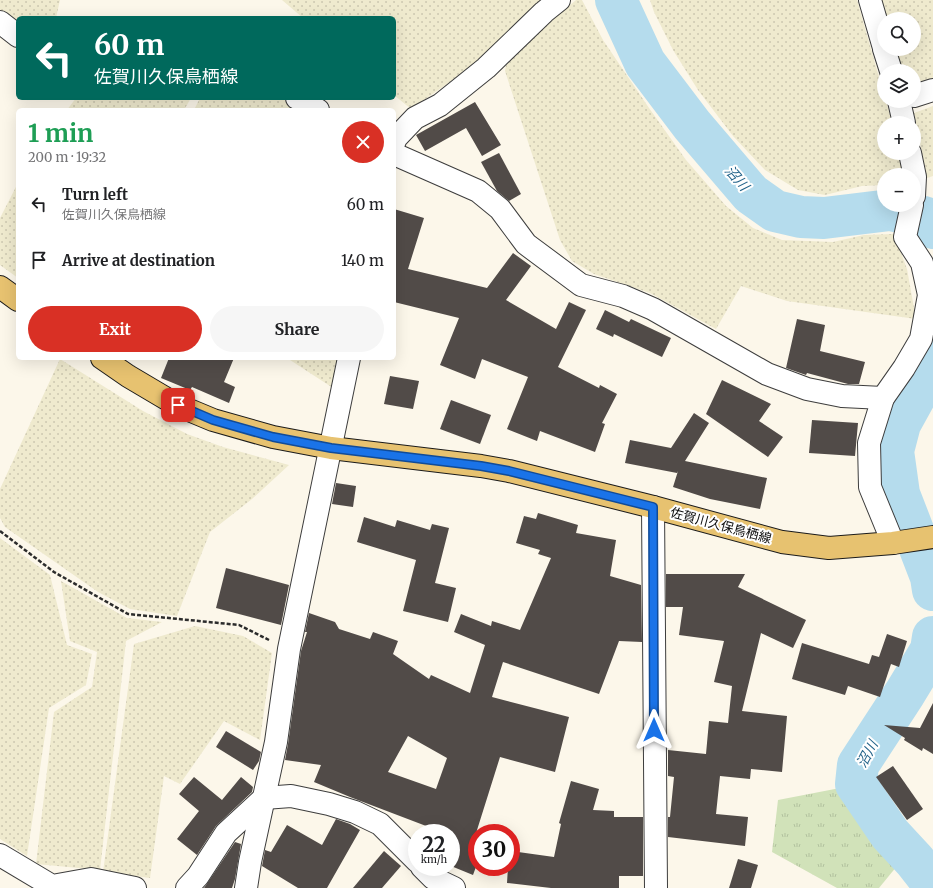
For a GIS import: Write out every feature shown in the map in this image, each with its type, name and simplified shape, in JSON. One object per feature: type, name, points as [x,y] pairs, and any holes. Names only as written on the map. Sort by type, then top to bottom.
[{"type":"main road","points":[[0,287],[16,299]]},
{"type":"main road","name":"佐賀川久保鳥栖線","points":[[105,360],[128,376],[178,405],[213,420],[273,437],[331,448],[481,466],[509,471],[653,507],[782,542],[829,548],[893,543],[933,537]]},
{"type":"street","points":[[396,138],[415,118],[440,105],[486,68],[544,12],[559,0]]},
{"type":"street","points":[[870,0],[877,24]]},
{"type":"street","points":[[0,22],[16,34]]},
{"type":"street","points":[[921,94],[933,90]]},
{"type":"street","points":[[301,100],[315,108]]},
{"type":"street","points":[[396,155],[478,191],[500,209],[526,244],[581,285],[623,296],[653,309],[767,374],[807,389],[842,396],[883,398]]},
{"type":"street","points":[[893,543],[870,487],[869,443],[883,398],[904,368],[921,339],[929,295],[922,263],[905,237],[911,212]]},
{"type":"street","points":[[246,888],[250,862],[276,742],[289,649],[349,360]]},
{"type":"street","points":[[653,507],[656,888]]},
{"type":"street","points":[[187,888],[198,876],[226,833],[264,798],[291,796],[329,804],[356,812],[380,824],[408,852]]},
{"type":"street","points":[[0,855],[52,886],[91,879],[135,888]]},
{"type":"street","points":[[431,876],[454,888]]},
{"type":"path","points":[[0,531],[54,572],[128,614],[239,625],[289,649]]},
{"type":"shaded area","points":[[0,0],[60,0],[56,16],[16,16],[16,23],[0,10]]},
{"type":"shaded area","points":[[282,0],[543,0],[477,63],[411,109],[396,97],[396,16],[301,16]]},
{"type":"shaded area","points":[[576,0],[582,0],[603,40],[686,160],[726,206],[753,228],[782,240],[833,242],[864,235],[894,234],[907,269],[916,319],[787,301],[741,286],[716,329],[650,293],[594,274],[572,261],[560,240],[505,71],[507,59]]},
{"type":"shaded area","points":[[650,0],[857,0],[877,70],[877,108],[888,108],[890,116],[877,116],[877,160],[902,160],[903,168],[877,168],[877,185],[862,186],[825,195],[798,190],[765,170],[733,136],[698,90],[673,50],[654,12]]},
{"type":"shaded area","points":[[877,0],[933,0],[933,81],[921,84],[921,64],[894,64],[892,56],[921,56],[921,12],[881,12]]},
{"type":"shaded area","points":[[74,100],[190,100],[185,108],[68,108]]},
{"type":"shaded area","points":[[199,100],[286,100],[300,108],[195,108]]},
{"type":"shaded area","points":[[933,106],[933,176],[927,178],[921,148],[921,116],[915,116],[914,113]]},
{"type":"shaded area","points":[[16,187],[16,277],[0,265],[0,218]]},
{"type":"shaded area","points":[[60,360],[143,411],[187,434],[223,447],[289,465],[252,499],[210,532],[177,616],[130,609],[98,592],[5,527],[0,518],[0,489]]},
{"type":"shaded area","points":[[290,360],[339,360],[333,388]]},
{"type":"shaded area","points":[[0,538],[50,575],[67,645],[92,654],[86,685],[49,708],[27,856],[0,839]]},
{"type":"shaded area","points":[[61,581],[127,618],[162,622],[126,641],[100,870],[36,864],[54,712],[92,687],[97,652],[70,641]]},
{"type":"shaded area","points":[[195,626],[243,636],[272,653],[260,740],[224,721],[180,784],[164,776],[150,878],[103,872],[134,644]]},
{"type":"green space","points":[[840,788],[897,866],[879,888],[837,888],[772,852],[778,800]]},
{"type":"building","points":[[475,102],[501,145],[482,156],[466,128],[425,151],[416,135]]},
{"type":"building","points":[[499,153],[521,194],[509,201],[497,191],[481,162]]},
{"type":"building","points":[[396,210],[424,218],[408,269],[487,288],[513,253],[531,266],[506,300],[556,329],[569,302],[586,310],[558,367],[599,388],[600,385],[617,394],[602,423],[605,424],[595,452],[540,431],[537,441],[507,429],[528,377],[482,359],[475,379],[440,365],[459,318],[396,302]]},
{"type":"building","points":[[605,310],[629,322],[631,319],[671,338],[662,357],[614,334],[613,337],[596,329]]},
{"type":"building","points":[[797,319],[825,325],[820,351],[865,362],[859,384],[848,384],[807,373],[806,375],[786,368]]},
{"type":"building","points":[[168,360],[233,360],[224,382],[235,387],[229,403],[192,387],[190,390],[161,378]]},
{"type":"building","points":[[390,376],[419,381],[413,409],[384,404]]},
{"type":"building","points":[[722,380],[771,404],[759,421],[783,437],[768,457],[706,414]]},
{"type":"building","points":[[451,400],[491,415],[480,444],[440,429]]},
{"type":"building","points":[[694,413],[709,423],[685,461],[767,478],[760,509],[710,499],[673,487],[678,471],[677,473],[625,463],[630,440],[671,448]]},
{"type":"building","points":[[812,420],[858,423],[855,456],[809,453]]},
{"type":"building","points":[[336,483],[356,486],[353,507],[332,504]]},
{"type":"building","points":[[538,513],[578,525],[576,533],[616,540],[610,576],[641,585],[642,642],[619,641],[599,694],[503,662],[492,697],[569,717],[555,772],[500,757],[479,824],[468,824],[468,873],[460,870],[460,824],[421,824],[314,782],[321,765],[285,760],[301,651],[307,632],[305,632],[309,613],[335,622],[339,629],[370,639],[373,632],[398,641],[393,654],[429,679],[431,675],[470,693],[485,645],[454,632],[461,614],[491,626],[492,621],[520,630],[551,558],[538,554],[540,550],[516,543],[524,516],[536,519]],"holes":[[[408,736],[447,758],[436,789],[388,772]]]},
{"type":"building","points":[[364,517],[395,527],[397,520],[430,530],[432,524],[449,528],[435,583],[456,588],[448,622],[403,611],[416,560],[357,542]]},
{"type":"building","points":[[226,568],[289,585],[281,625],[216,608]]},
{"type":"building","points":[[666,574],[745,574],[738,587],[806,620],[793,648],[761,633],[742,711],[787,716],[782,772],[751,769],[750,779],[720,776],[716,814],[748,817],[745,846],[668,837],[668,817],[670,817],[674,777],[668,776],[668,750],[706,754],[709,721],[728,723],[732,686],[714,682],[724,641],[679,635],[683,607],[666,607]]},
{"type":"building","points":[[887,634],[907,641],[899,667],[891,664],[880,697],[848,686],[845,695],[792,679],[802,643],[869,664],[872,655],[879,657]]},
{"type":"building","points":[[933,703],[933,754],[923,748],[922,751],[884,725],[920,728]]},
{"type":"building","points":[[226,731],[261,752],[259,761],[253,770],[216,747]]},
{"type":"building","points":[[893,766],[923,809],[907,820],[876,777]]},
{"type":"building","points":[[194,777],[222,800],[241,777],[253,787],[252,792],[216,826],[197,855],[177,839],[199,811],[179,794]]},
{"type":"building","points":[[571,781],[599,789],[593,810],[614,811],[614,817],[643,817],[643,876],[619,876],[619,888],[551,888],[507,883],[507,876],[520,876],[520,852],[554,857],[561,824],[559,823]]},
{"type":"building","points":[[336,819],[350,824],[360,830],[327,888],[298,888],[262,866],[265,850],[271,852],[287,825],[322,845]]},
{"type":"building","points":[[235,842],[241,844],[232,888],[204,888]]},
{"type":"building","points":[[384,851],[401,866],[382,888],[353,888]]},
{"type":"building","points":[[738,859],[758,865],[751,888],[729,888]]},
{"type":"waterway","name":"沼川","points":[[616,0],[645,63],[692,125],[751,194],[775,211],[801,217],[824,218],[890,210],[924,217],[933,228]]},
{"type":"waterway","name":"沼川","points":[[933,354],[922,384],[900,424],[893,451],[899,494],[931,577],[933,590]]},
{"type":"waterway","name":"沼川","points":[[933,637],[931,650],[858,765],[856,784],[890,834],[915,861],[933,884]]},
{"type":"route","points":[[178,405],[213,420],[273,437],[331,448],[481,466],[509,471],[653,507],[654,730]]}]
